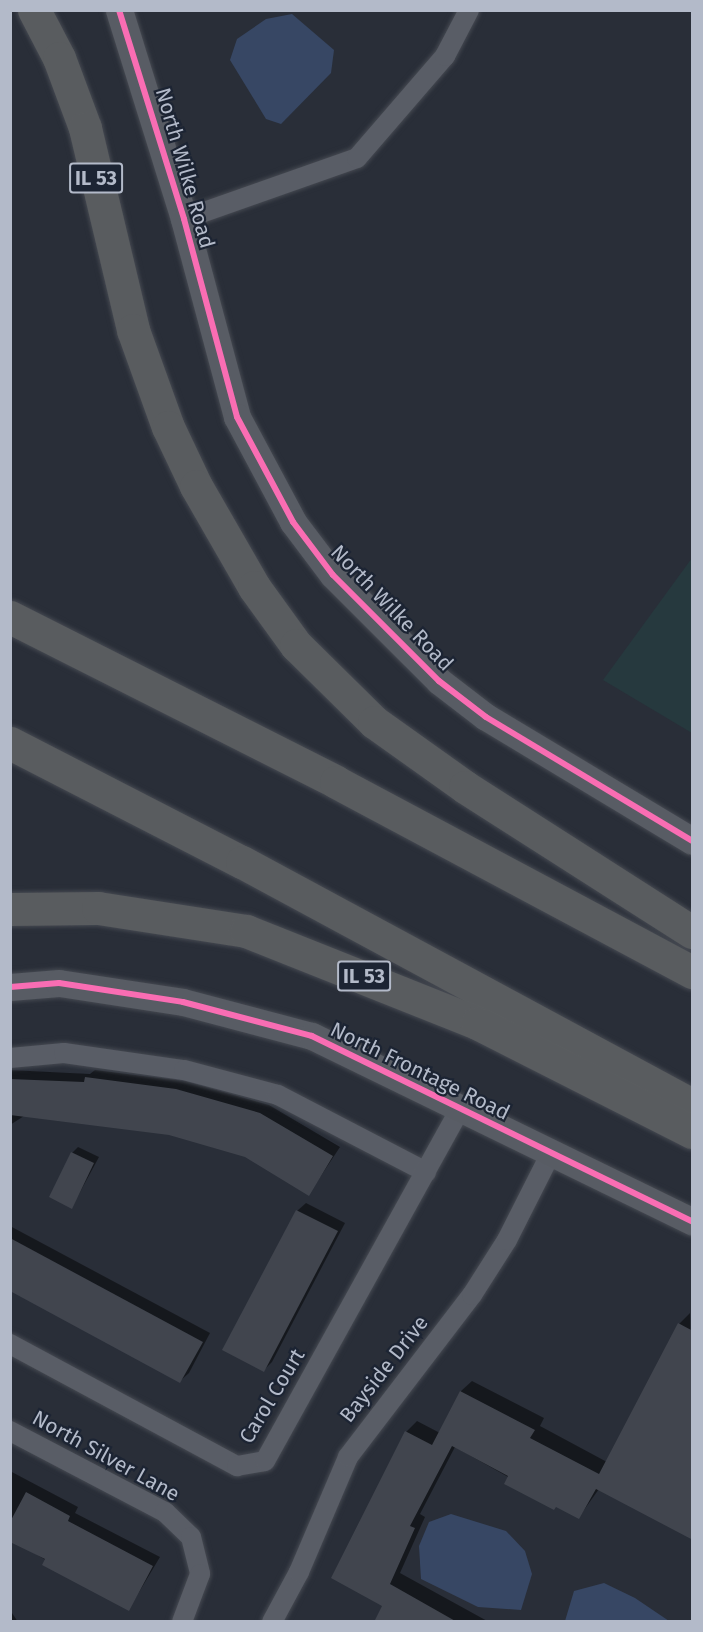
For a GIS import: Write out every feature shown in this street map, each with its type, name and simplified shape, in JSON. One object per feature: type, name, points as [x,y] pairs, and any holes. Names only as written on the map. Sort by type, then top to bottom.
[{"type":"highway","name":"IL 53","points":[[34,10],[59,58],[85,128],[133,330],[168,427],[196,486],[254,587],[296,645],[374,722],[465,787],[693,932]]},
{"type":"highway","points":[[10,617],[315,771],[693,972]]},
{"type":"highway","points":[[10,743],[253,867],[693,1105]]},
{"type":"highway","name":"IL 53","points":[[10,909],[98,908],[246,931],[477,1023],[693,1132]]},
{"type":"street","name":"North Wilke Road","points":[[119,10],[184,219],[237,417],[293,522],[333,575],[439,681],[486,717],[693,841]]},
{"type":"street","points":[[184,219],[357,158],[445,56],[469,10]]},
{"type":"street","name":"North Frontage Road","points":[[10,987],[59,983],[183,1002],[312,1036],[461,1108],[550,1155],[693,1221]]},
{"type":"street","points":[[10,1058],[64,1053],[184,1070],[278,1095],[426,1172]]},
{"type":"street","name":"Carol Court","points":[[10,1344],[237,1466],[265,1461],[461,1108]]},
{"type":"street","name":"Bayside Drive","points":[[273,1622],[299,1572],[348,1457],[472,1295],[507,1240],[550,1155]]},
{"type":"street","name":"North Silver Lane","points":[[10,1431],[165,1512],[191,1537],[200,1574],[182,1622]]},
{"type":"green space","points":[[692,558],[692,733],[603,680]]},
{"type":"water","points":[[292,14],[334,50],[331,73],[281,124],[266,119],[230,60],[237,39],[266,19]]},
{"type":"water","points":[[451,1514],[506,1531],[525,1551],[532,1574],[521,1610],[478,1607],[421,1579],[419,1546],[429,1522]]},
{"type":"water","points":[[604,1583],[635,1598],[669,1621],[565,1621],[574,1591]]},
{"type":"building","points":[[85,1077],[176,1089],[260,1113],[333,1156],[309,1196],[245,1157],[169,1135],[10,1115],[10,1079],[84,1082]]},
{"type":"building","points":[[71,1152],[94,1163],[72,1209],[49,1197]]},
{"type":"building","points":[[296,1210],[338,1231],[264,1372],[222,1350]]},
{"type":"building","points":[[10,1238],[203,1342],[180,1383],[10,1291]]},
{"type":"building","points":[[678,1323],[693,1331],[693,1540],[596,1489],[579,1519],[556,1507],[554,1510],[504,1484],[508,1476],[452,1446],[410,1526],[415,1528],[390,1584],[457,1622],[374,1622],[382,1606],[331,1578],[405,1431],[432,1445],[460,1391],[535,1430],[530,1438],[599,1474]]},
{"type":"building","points":[[26,1492],[70,1516],[68,1521],[153,1566],[129,1611],[42,1565],[45,1559],[10,1542],[10,1522]]},
{"type":"cycle path","points":[[119,10],[184,219],[237,417],[293,522],[333,575],[439,681],[486,717],[692,841]]},
{"type":"cycle path","points":[[10,987],[59,983],[183,1002],[312,1036],[692,1221]]}]
